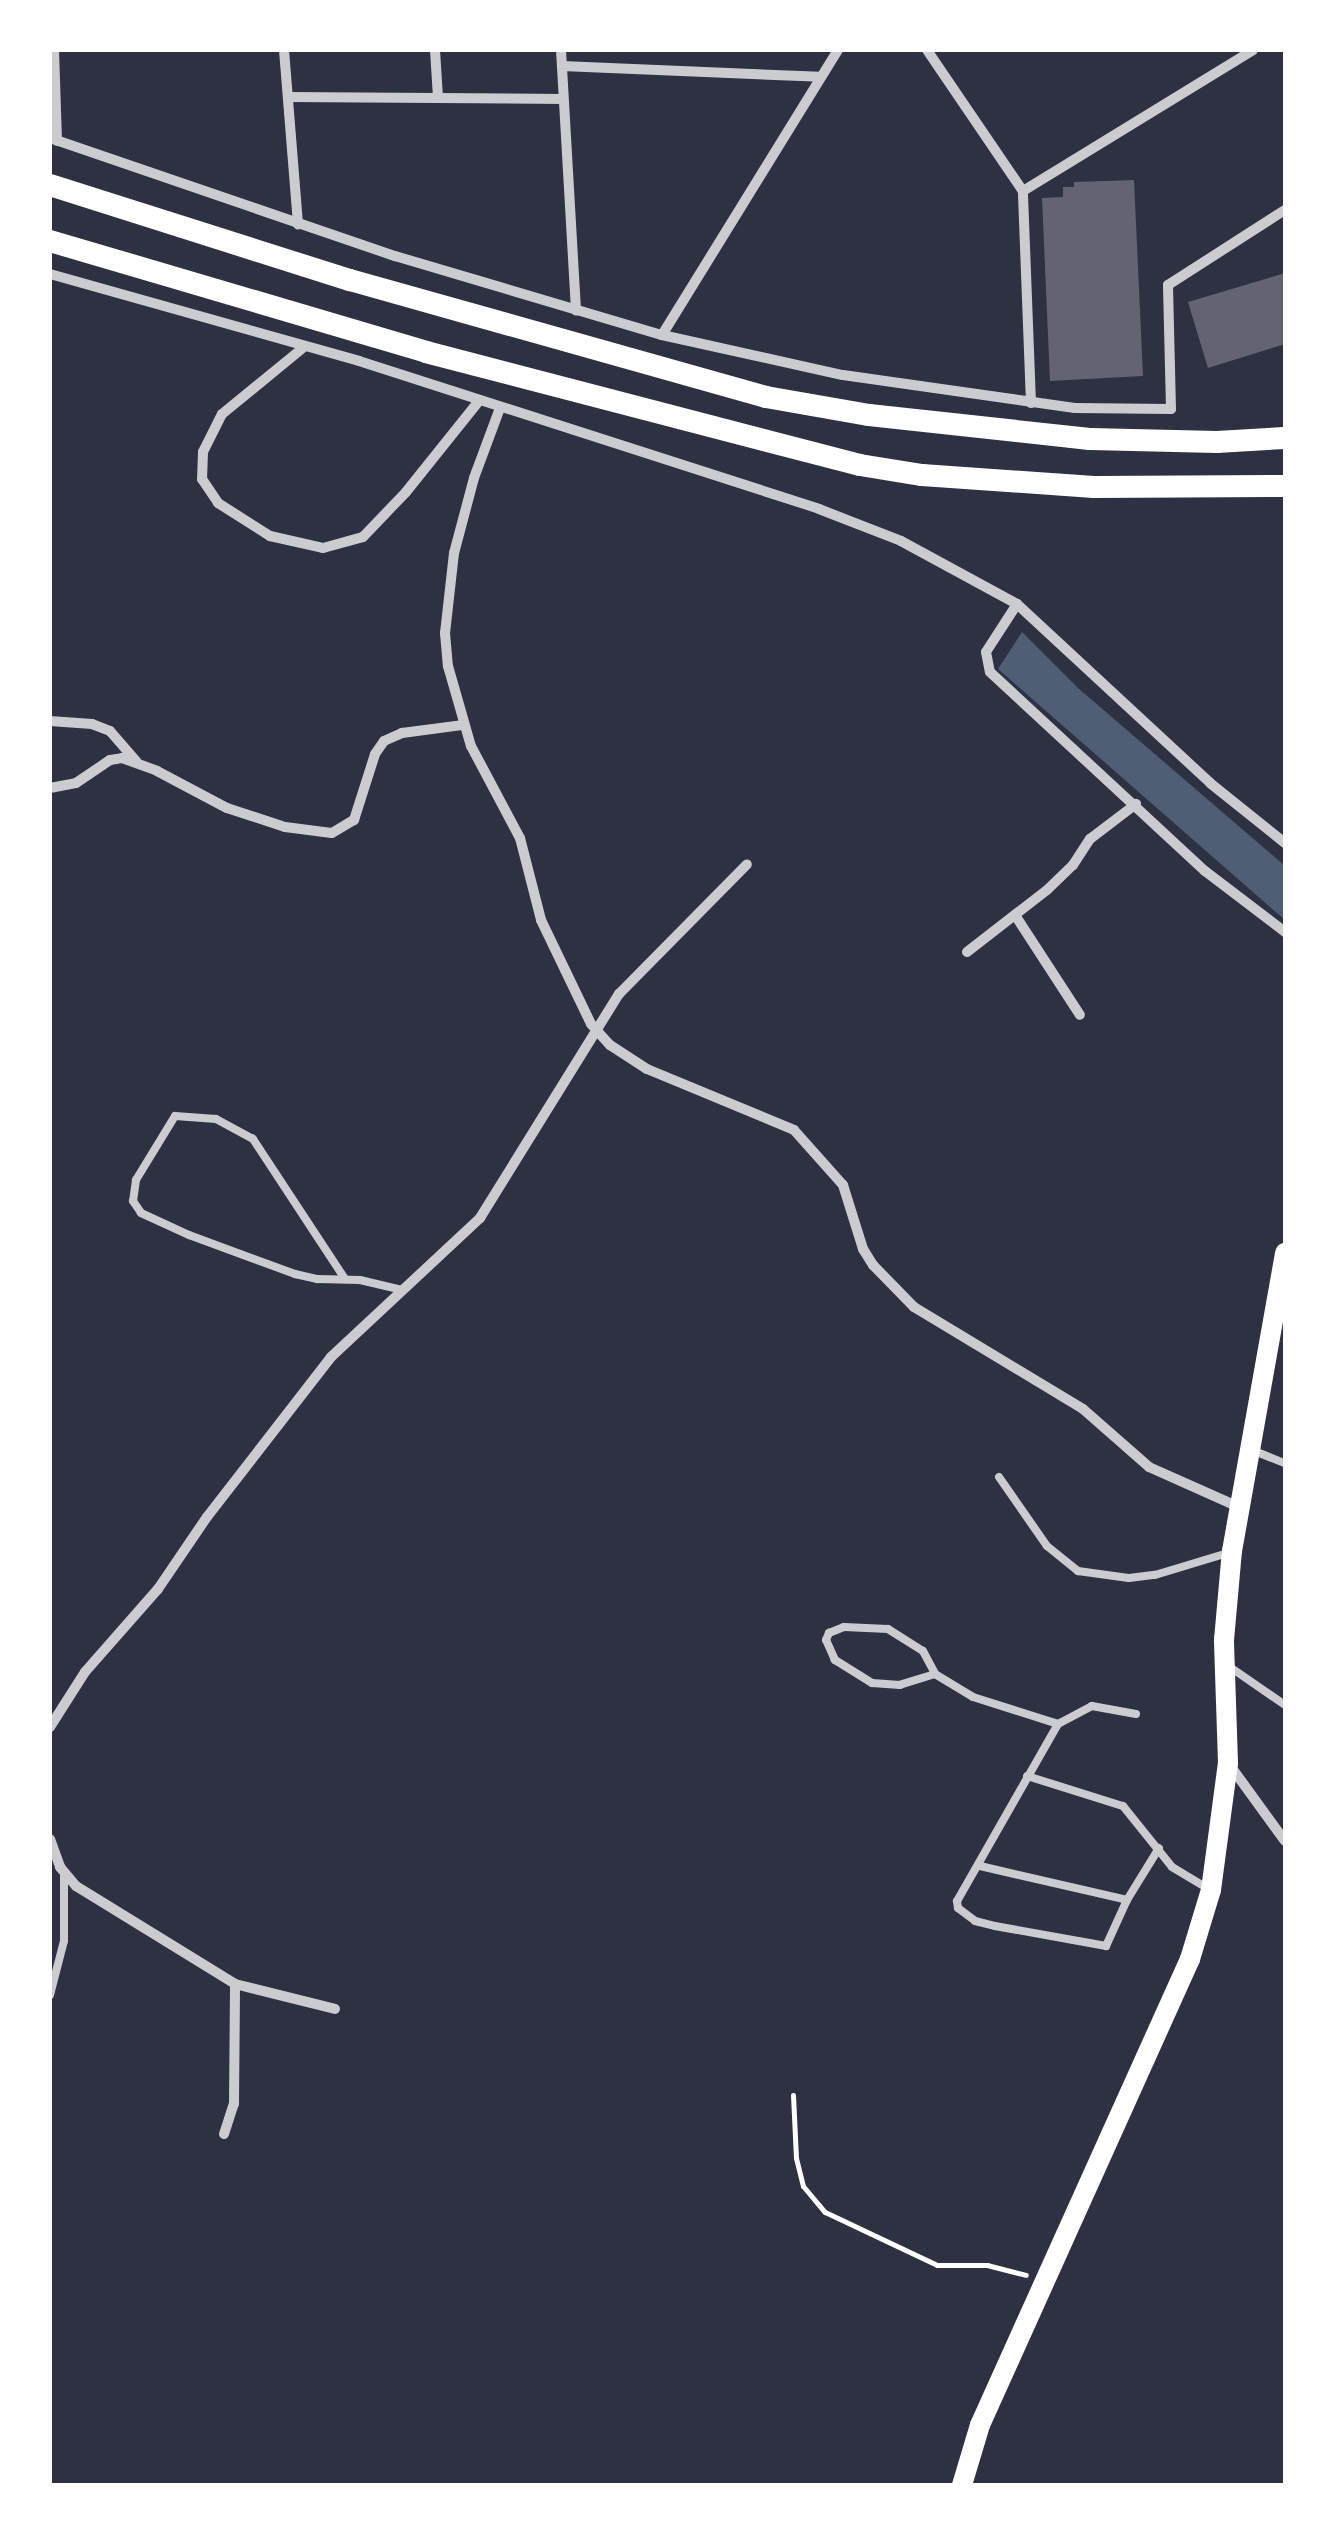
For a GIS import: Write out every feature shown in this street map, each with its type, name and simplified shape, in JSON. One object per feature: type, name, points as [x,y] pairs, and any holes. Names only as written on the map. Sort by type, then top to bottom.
[{"type":"main road","points":[[50,185],[587,350],[766,396],[869,415],[1090,439],[1216,442],[1285,438]]},
{"type":"main road","points":[[50,240],[426,352],[860,465],[922,475],[1094,488],[1285,486]]},
{"type":"main road","points":[[962,2485],[980,2425],[1183,1976],[1211,1890],[1228,1763],[1224,1663],[1232,1551],[1285,1253]]},
{"type":"street","points":[[54,50],[54,140],[298,224],[662,335],[843,375],[1030,403],[1171,409],[1168,285],[1285,210]]},
{"type":"street","points":[[284,50],[298,224]]},
{"type":"street","points":[[436,50],[438,98]]},
{"type":"street","points":[[561,50],[576,311]]},
{"type":"street","points":[[662,335],[838,50]]},
{"type":"street","points":[[928,50],[1023,191],[1030,403]]},
{"type":"street","points":[[1023,191],[1253,50]]},
{"type":"street","points":[[562,66],[820,77]]},
{"type":"street","points":[[288,96],[563,99]]},
{"type":"street","points":[[50,274],[304,347],[874,529],[1018,604],[1210,783],[1285,843]]},
{"type":"street","points":[[304,347],[222,414],[203,452],[202,479],[218,502],[270,536],[323,548],[363,537],[406,492],[478,402]]},
{"type":"street","points":[[500,408],[474,478],[446,606],[448,666],[463,726],[520,838],[541,920],[595,1030],[647,1068],[794,1130],[827,1163],[848,1194],[868,1257],[914,1307],[1083,1409],[1149,1467],[1239,1507]]},
{"type":"street","points":[[1018,604],[986,652],[988,669],[1048,729],[1136,804],[1205,871],[1285,932]]},
{"type":"street","points":[[50,721],[92,724],[110,731],[136,761],[227,808],[285,827],[332,833],[354,820],[375,754],[384,741],[402,733],[463,726]]},
{"type":"street","points":[[50,788],[76,783],[110,760],[136,761]]},
{"type":"street","points":[[967,952],[1068,870],[1090,839],[1136,804]]},
{"type":"street","points":[[50,1728],[85,1672],[158,1589],[207,1517],[332,1357],[480,1218],[595,1030],[626,987],[747,864]]},
{"type":"street","points":[[1014,915],[1080,1015]]},
{"type":"street","points":[[1228,1763],[1285,1841]]},
{"type":"street","points":[[50,1838],[64,1875],[235,1984],[335,2009]]},
{"type":"street","points":[[224,2134],[234,2104],[235,1984]]},
{"type":"lane","points":[[345,1279],[253,1140],[216,1119],[175,1116],[136,1180],[133,1201],[141,1212],[189,1236],[296,1274],[402,1290]]},
{"type":"lane","points":[[1248,1449],[1285,1463]]},
{"type":"lane","points":[[999,1477],[1047,1546],[1078,1571],[1128,1578],[1154,1575],[1232,1551]]},
{"type":"lane","points":[[934,1674],[900,1684],[872,1683],[834,1660],[826,1640],[829,1632],[844,1627],[888,1628],[923,1652],[934,1674],[972,1697],[1058,1724]]},
{"type":"lane","points":[[1224,1663],[1285,1704]]},
{"type":"lane","points":[[1136,1714],[1092,1706],[1058,1724],[980,1866],[956,1901],[962,1914],[994,1926],[1106,1946],[1127,1900],[1159,1848]]},
{"type":"lane","points":[[1027,1776],[1123,1806],[1186,1879],[1211,1890]]},
{"type":"lane","points":[[980,1866],[1127,1900]]},
{"type":"lane","points":[[50,1996],[64,1942],[64,1875]]},
{"type":"path","points":[[793,2094],[796,2158],[803,2186],[825,2212],[937,2265],[987,2266],[1044,2280]]},
{"type":"water","points":[[1022,632],[1078,688],[1285,866],[1285,920],[998,669]]},
{"type":"building","points":[[1134,180],[1143,376],[1050,381],[1042,198],[1063,197],[1063,187],[1074,187],[1074,182]]},
{"type":"building","points":[[1285,273],[1285,344],[1208,368],[1188,302]]}]
